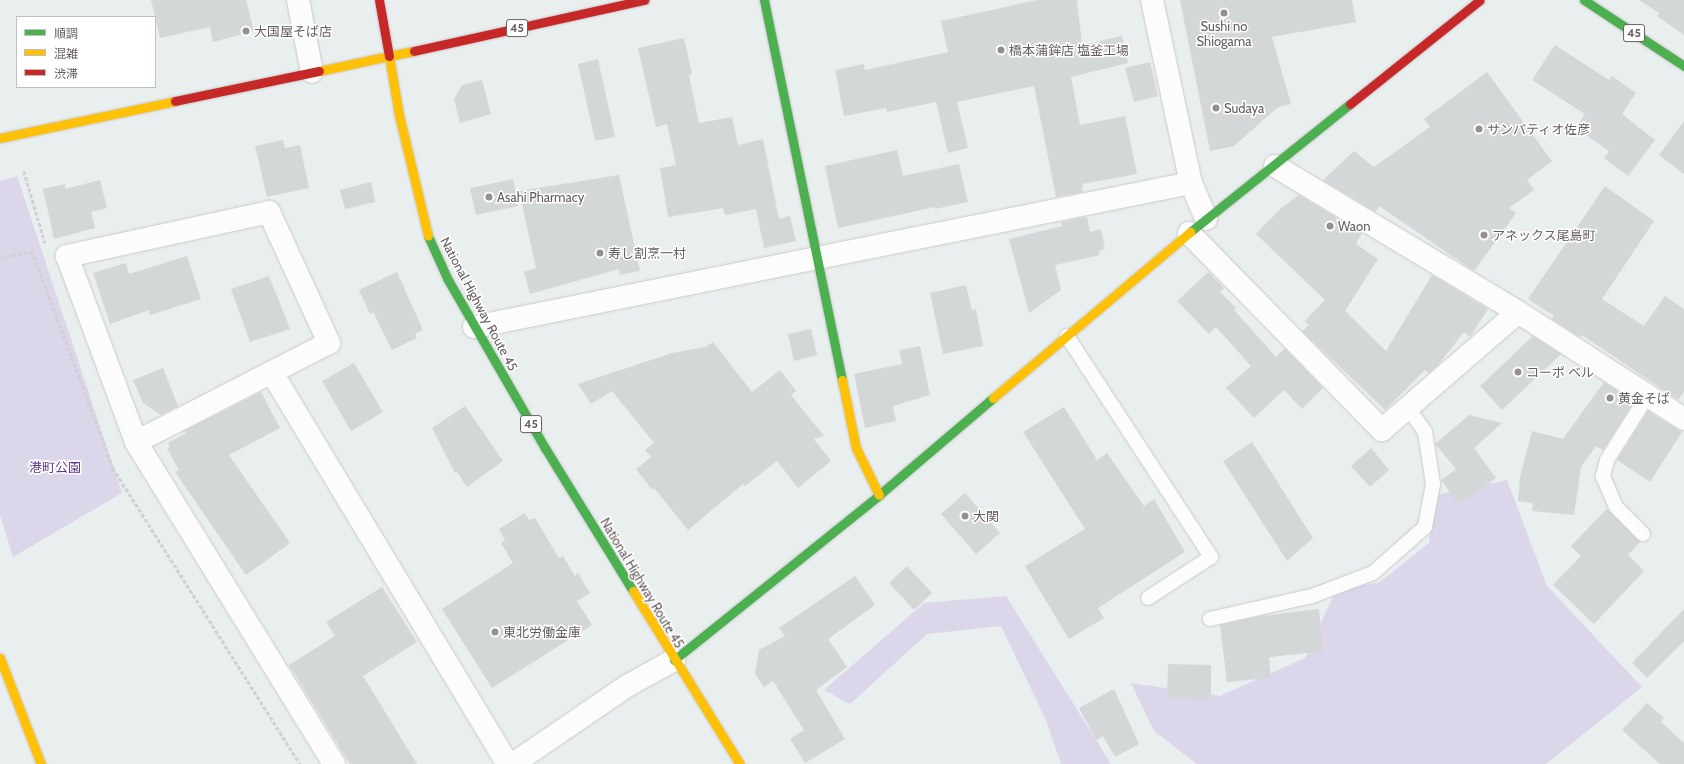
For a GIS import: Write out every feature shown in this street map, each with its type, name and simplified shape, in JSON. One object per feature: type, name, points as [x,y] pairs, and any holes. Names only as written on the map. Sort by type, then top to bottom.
[{"type":"main road","name":"National Highway Route 45","points":[[379,0],[399,115],[426,234],[474,327],[674,660],[740,764]]},
{"type":"main road","name":"45","points":[[389,56],[593,5],[644,0]]},
{"type":"main road","points":[[764,0],[856,448],[880,495]]},
{"type":"main road","points":[[674,660],[880,495],[1206,219],[1275,166],[1480,0]]},
{"type":"main road","name":"45","points":[[1584,0],[1684,66]]},
{"type":"main road","points":[[0,138],[389,56]]},
{"type":"main road","points":[[0,658],[41,764]]},
{"type":"street","points":[[298,0],[312,72]]},
{"type":"street","points":[[1152,0],[1191,183],[1206,219]]},
{"type":"street","points":[[1275,166],[1518,312],[1684,419]]},
{"type":"street","points":[[474,327],[1191,183]]},
{"type":"street","points":[[136,442],[272,373],[328,342],[269,212],[67,256],[136,442],[334,764]]},
{"type":"street","points":[[1189,233],[1382,430],[1518,312]]},
{"type":"street","points":[[272,373],[508,764]]},
{"type":"street","points":[[513,764],[627,686],[674,660]]},
{"type":"lane","points":[[1067,336],[1210,557],[1148,598]]},
{"type":"lane","points":[[1643,534],[1616,507],[1603,476],[1607,460],[1648,395]]},
{"type":"lane","points":[[1210,619],[1312,596],[1373,573],[1425,527],[1433,484],[1432,477],[1425,432],[1408,408]]},
{"type":"green space","name":"港町公園","points":[[17,176],[122,493],[13,557],[0,515],[0,181]]},
{"type":"green space","points":[[1507,480],[1547,586],[1642,687],[1546,764],[1197,764],[1154,731],[1131,683],[1220,696],[1305,658],[1336,590],[1380,582],[1429,543],[1431,496]]},
{"type":"green space","points":[[1006,596],[1111,764],[1061,764],[1046,720],[1001,626],[927,634],[850,704],[824,690],[924,603]]},
{"type":"building","points":[[151,0],[246,0],[254,31],[213,42],[210,27],[160,38]]},
{"type":"building","points":[[1037,0],[1077,0],[1082,45],[1122,36],[1128,63],[1071,77],[1080,125],[1125,116],[1137,174],[1083,184],[1082,192],[1056,197],[1034,86],[957,102],[968,148],[948,153],[936,102],[887,112],[886,108],[844,116],[835,70],[864,64],[865,70],[948,52],[941,21]]},
{"type":"building","points":[[1180,0],[1352,0],[1356,22],[1272,37],[1291,104],[1278,107],[1234,146],[1210,151]]},
{"type":"building","points":[[1639,0],[1684,0],[1684,35],[1657,16],[1659,13]]},
{"type":"building","points":[[684,38],[692,74],[689,75],[699,123],[732,117],[738,145],[763,139],[779,219],[790,216],[796,241],[764,248],[756,209],[725,215],[723,208],[668,217],[660,168],[676,165],[667,124],[656,127],[638,48]]},
{"type":"building","points":[[1555,45],[1609,80],[1612,76],[1636,93],[1622,114],[1655,140],[1628,176],[1604,158],[1609,151],[1576,128],[1585,114],[1532,80]]},
{"type":"building","points":[[598,59],[615,137],[595,141],[578,64]]},
{"type":"building","points":[[1150,62],[1158,96],[1134,102],[1125,68]]},
{"type":"building","points":[[1487,72],[1552,161],[1527,180],[1534,190],[1509,208],[1516,213],[1474,271],[1379,206],[1376,212],[1323,180],[1354,151],[1374,167],[1430,127],[1424,119]]},
{"type":"building","points":[[482,80],[491,114],[460,123],[454,99],[462,85]]},
{"type":"building","points":[[1684,121],[1684,174],[1659,155]]},
{"type":"building","points":[[283,140],[285,148],[300,145],[309,188],[267,197],[255,146]]},
{"type":"building","points":[[897,150],[903,176],[959,164],[968,202],[935,209],[935,207],[838,228],[825,166]]},
{"type":"building","points":[[619,175],[640,271],[620,275],[619,269],[530,294],[524,272],[536,268],[519,191]]},
{"type":"building","points":[[513,179],[518,206],[476,215],[470,188]]},
{"type":"building","points":[[100,180],[107,208],[91,212],[95,228],[54,239],[43,189],[65,184],[65,189]]},
{"type":"building","points":[[371,182],[375,202],[345,209],[340,190]]},
{"type":"building","points":[[1605,186],[1654,221],[1602,299],[1644,326],[1665,296],[1684,309],[1684,392],[1678,400],[1582,335],[1580,337],[1552,319],[1554,316],[1528,299]]},
{"type":"building","points":[[1299,195],[1362,233],[1356,244],[1378,259],[1345,311],[1386,351],[1432,275],[1488,309],[1470,337],[1464,332],[1438,365],[1429,373],[1425,370],[1385,410],[1302,331],[1309,325],[1305,321],[1325,300],[1256,234],[1280,209]]},
{"type":"building","points":[[1087,217],[1090,232],[1101,229],[1105,249],[1099,251],[1100,255],[1055,265],[1061,290],[1029,313],[1009,239],[1062,226],[1061,222]]},
{"type":"building","points":[[187,256],[201,299],[150,315],[149,310],[110,324],[93,273],[126,263],[129,274]]},
{"type":"building","points":[[397,272],[423,330],[415,334],[417,338],[392,350],[373,312],[370,314],[359,290]]},
{"type":"building","points":[[1208,272],[1224,288],[1220,292],[1236,308],[1234,310],[1276,357],[1285,348],[1323,388],[1302,409],[1284,390],[1254,418],[1226,388],[1251,366],[1216,327],[1209,334],[1177,301]]},
{"type":"building","points":[[269,276],[290,329],[250,342],[231,289]]},
{"type":"building","points":[[966,285],[972,310],[976,309],[983,346],[943,354],[930,293]]},
{"type":"building","points":[[811,329],[817,355],[794,361],[788,334]]},
{"type":"building","name":"コーポ ベル","points":[[1533,336],[1561,354],[1502,410],[1480,386]]},
{"type":"building","points":[[713,342],[752,392],[780,370],[796,391],[791,395],[824,436],[814,439],[831,461],[798,488],[777,461],[745,486],[743,484],[688,530],[654,488],[652,490],[636,469],[651,457],[645,450],[654,443],[612,391],[591,404],[578,384],[672,353],[706,347]]},
{"type":"building","points":[[920,346],[930,395],[893,406],[896,421],[865,428],[854,374],[902,364],[899,350]]},
{"type":"building","points":[[354,363],[383,412],[351,431],[322,381]]},
{"type":"building","points":[[163,368],[178,406],[161,415],[143,403],[133,380]]},
{"type":"building","points":[[1604,382],[1634,402],[1603,450],[1596,446],[1581,467],[1574,515],[1532,511],[1533,503],[1518,501],[1520,477],[1532,431],[1563,439]]},
{"type":"building","points":[[261,392],[280,428],[229,455],[290,543],[246,575],[175,472],[179,470],[167,449],[170,447],[168,443],[186,433],[184,431]]},
{"type":"building","points":[[465,406],[503,461],[467,487],[457,472],[455,473],[432,428]]},
{"type":"building","points":[[1064,407],[1097,460],[1107,453],[1144,506],[1154,499],[1185,552],[1098,608],[1104,618],[1069,639],[1025,566],[1085,529],[1023,432]]},
{"type":"building","points":[[1648,411],[1682,432],[1650,482],[1617,460]]},
{"type":"building","points":[[1469,415],[1502,423],[1474,448],[1496,478],[1459,505],[1441,480],[1456,469],[1435,444]]},
{"type":"building","points":[[1252,442],[1313,538],[1287,561],[1223,461]]},
{"type":"building","points":[[1371,448],[1389,470],[1370,487],[1351,466]]},
{"type":"building","points":[[965,493],[1000,533],[976,554],[941,514]]},
{"type":"building","points":[[1607,509],[1640,542],[1628,555],[1644,571],[1594,624],[1553,585],[1581,556],[1571,546]]},
{"type":"building","points":[[525,513],[529,520],[535,518],[559,558],[563,556],[575,576],[578,573],[590,593],[577,601],[592,625],[492,688],[442,609],[513,563],[501,543],[505,540],[499,529]]},
{"type":"building","points":[[907,566],[932,593],[914,610],[889,583]]},
{"type":"building","points":[[855,576],[875,605],[828,639],[847,667],[816,690],[845,739],[805,763],[790,739],[804,730],[773,681],[764,687],[755,674],[759,650],[785,636],[779,628]]},
{"type":"building","points":[[382,587],[417,642],[363,676],[417,764],[350,764],[289,665],[335,636],[326,622]]},
{"type":"building","points":[[1319,609],[1323,651],[1269,657],[1271,678],[1227,682],[1220,625],[1262,616]]},
{"type":"building","points":[[1684,609],[1684,641],[1647,678],[1632,663]]},
{"type":"building","points":[[1168,664],[1211,665],[1211,699],[1167,698]]},
{"type":"building","points":[[1114,689],[1139,744],[1115,757],[1103,736],[1096,740],[1079,708]]},
{"type":"building","points":[[1647,703],[1664,718],[1661,722],[1684,743],[1684,764],[1660,764],[1622,730]]},
{"type":"traffic: fast","points":[[764,0],[842,380]]},
{"type":"traffic: fast","points":[[1584,0],[1684,66]]},
{"type":"traffic: fast","points":[[1190,232],[1350,104]]},
{"type":"traffic: fast","points":[[428,236],[448,280],[545,448],[633,591]]},
{"type":"traffic: fast","points":[[674,660],[879,495],[993,398]]},
{"type":"traffic: slow","points":[[414,51],[389,56],[399,115],[428,236]]},
{"type":"traffic: slow","points":[[319,71],[389,56]]},
{"type":"traffic: slow","points":[[0,138],[175,101]]},
{"type":"traffic: slow","points":[[993,398],[1190,232]]},
{"type":"traffic: slow","points":[[842,380],[856,448],[879,495]]},
{"type":"traffic: slow","points":[[633,591],[740,764]]},
{"type":"traffic: slow","points":[[0,658],[41,764]]},
{"type":"traffic: jam","points":[[379,0],[389,56]]},
{"type":"traffic: jam","points":[[414,51],[644,0]]},
{"type":"traffic: jam","points":[[1350,104],[1480,0]]},
{"type":"traffic: jam","points":[[175,101],[319,71]]},
{"type":"place","name":"Sushi no Shiogama","points":[[1224,13]]},
{"type":"place","name":"大国屋そば店","points":[[246,31]]},
{"type":"place","name":"橋本蒲鉾店 塩釜工場","points":[[1001,50]]},
{"type":"place","name":"Sudaya","points":[[1216,108]]},
{"type":"place","name":"サンパティオ佐彦","points":[[1479,129]]},
{"type":"place","name":"Asahi Pharmacy","points":[[489,197]]},
{"type":"place","name":"Waon","points":[[1330,226]]},
{"type":"place","name":"アネックス尾島町","points":[[1484,235]]},
{"type":"place","name":"寿し割烹一村","points":[[600,253]]},
{"type":"place","name":"コーポ ベル","points":[[1518,372]]},
{"type":"place","name":"黄金そば","points":[[1610,398]]},
{"type":"place","name":"大関","points":[[965,516]]},
{"type":"place","name":"東北労働金庫","points":[[495,632]]}]
